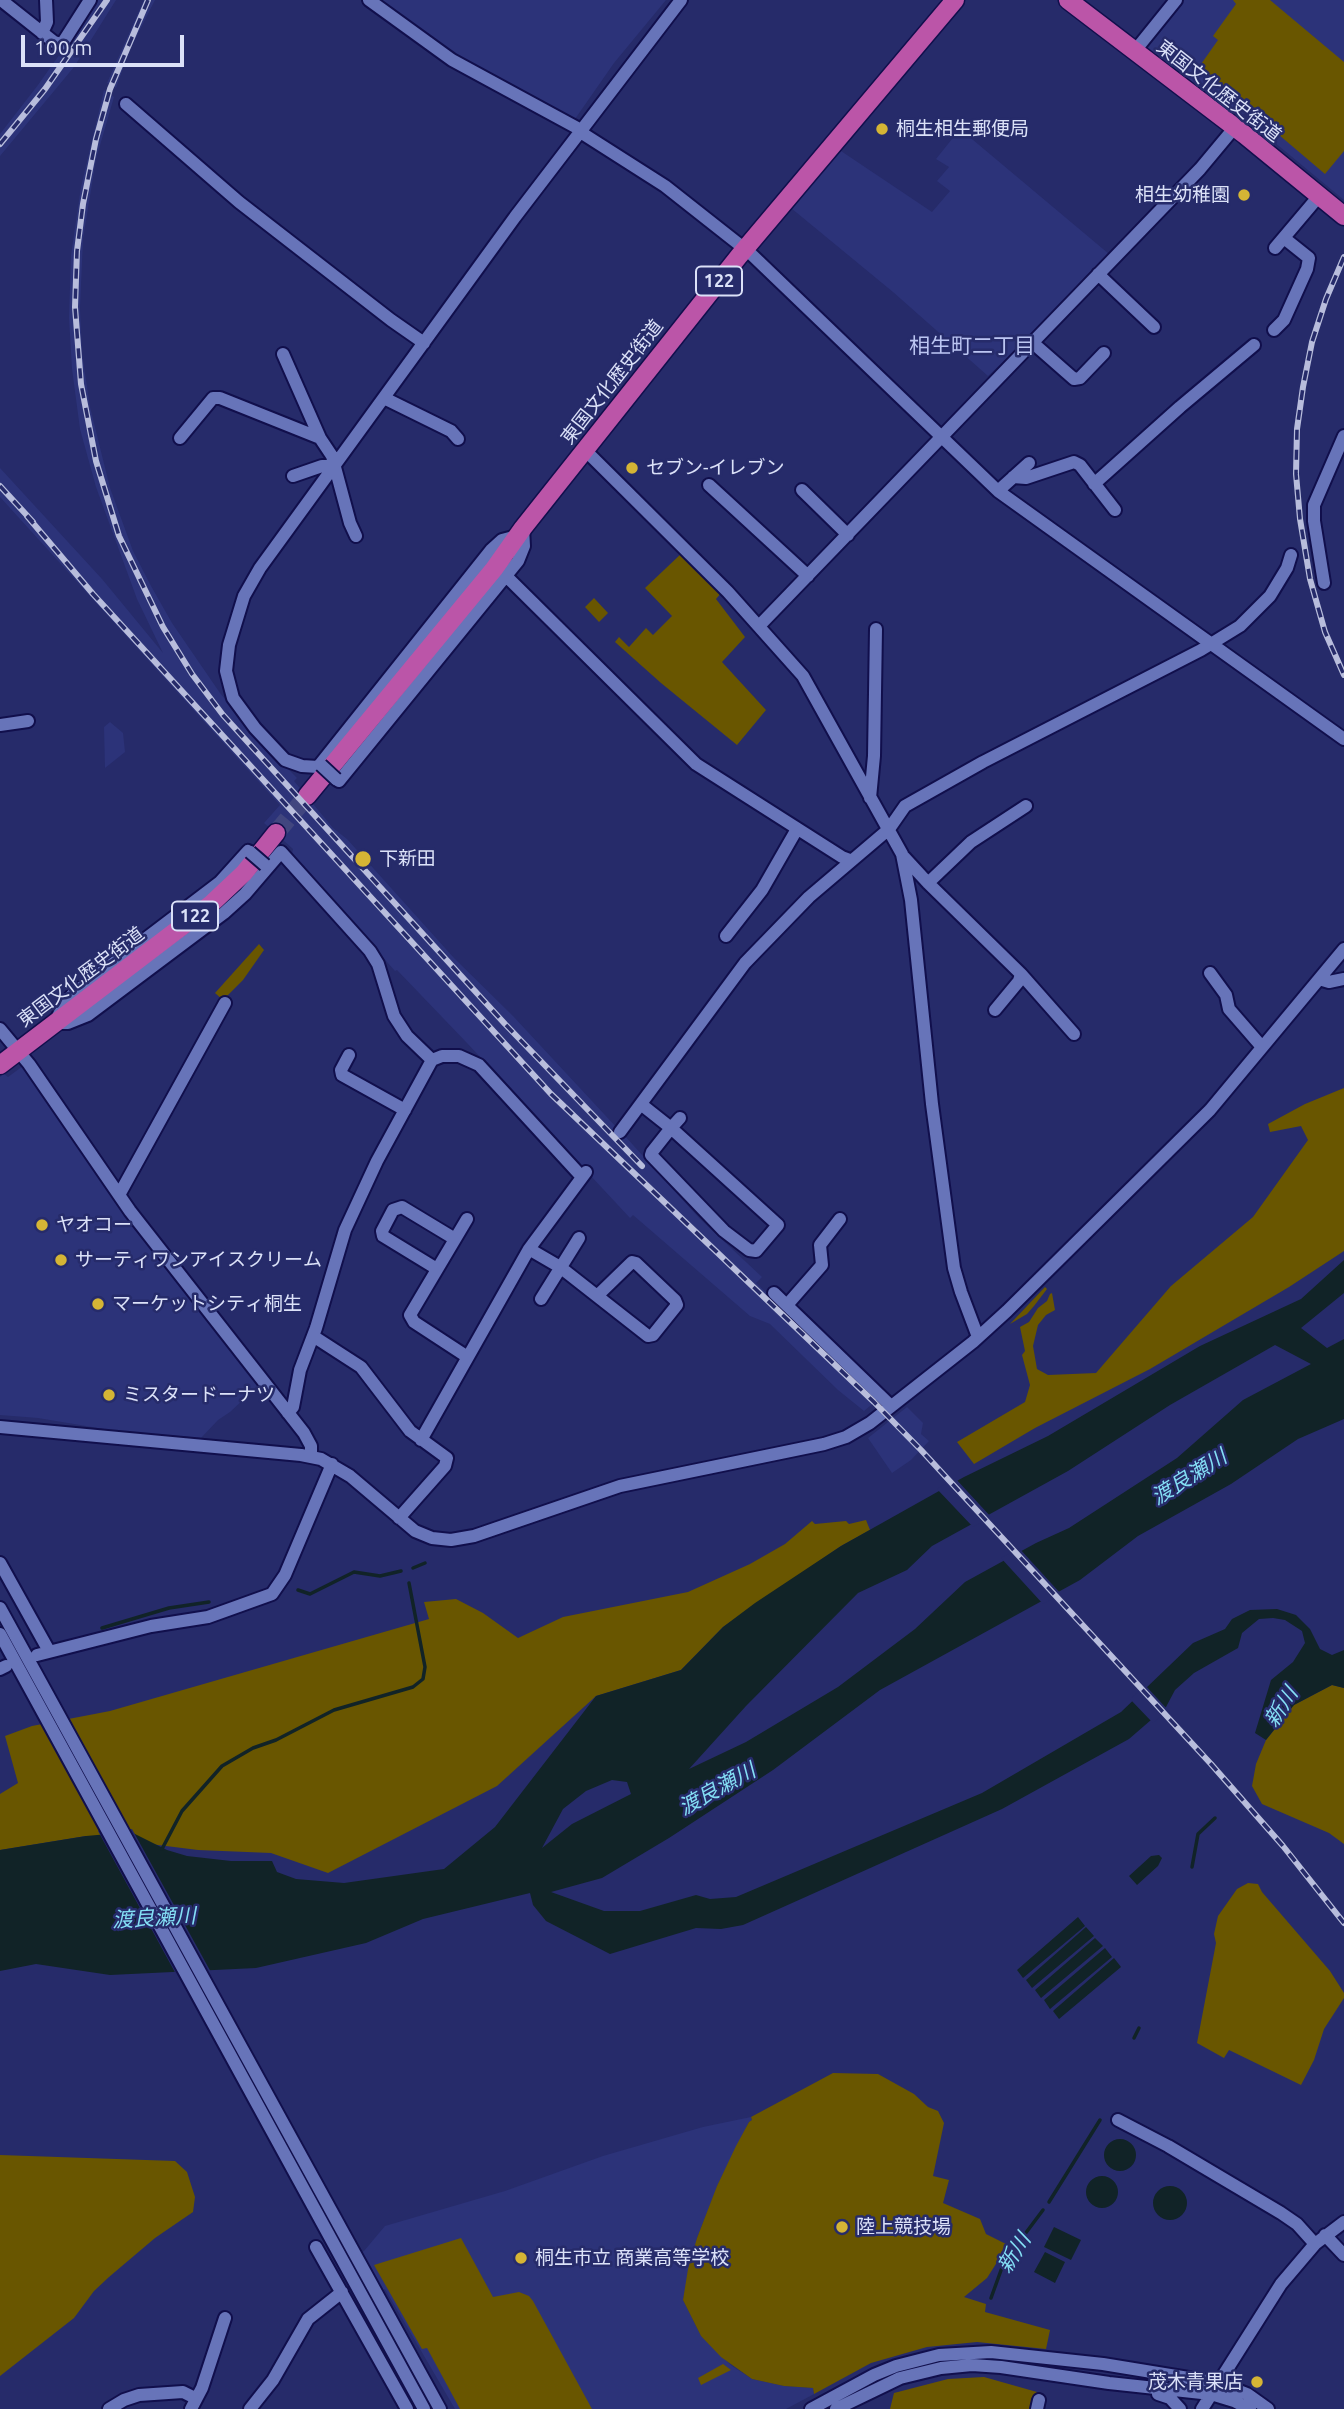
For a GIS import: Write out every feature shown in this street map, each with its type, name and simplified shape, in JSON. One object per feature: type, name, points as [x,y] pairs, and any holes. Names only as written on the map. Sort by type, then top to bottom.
[{"type":"highway","name":"東国文化歴史街道","points":[[307,796],[494,569],[520,532],[745,249],[955,0]]},
{"type":"highway","name":"東国文化歴史街道","points":[[1068,0],[1234,127],[1344,216]]},
{"type":"highway","name":"東国文化歴史街道","points":[[0,1065],[210,905],[244,873],[276,833]]},
{"type":"street","points":[[1,0],[54,42],[62,44],[90,0]]},
{"type":"street","points":[[42,33],[47,22],[46,0]]},
{"type":"street","points":[[369,0],[452,60],[581,130],[666,186],[745,249],[998,491],[1344,739]]},
{"type":"street","points":[[321,765],[339,781],[506,576],[523,553],[525,540],[520,532],[502,540],[321,765],[314,768],[302,766],[280,756],[238,707],[230,691],[226,671],[234,624],[247,589],[284,532],[581,130],[681,0]]},
{"type":"street","points":[[1134,51],[1176,0]]},
{"type":"street","points":[[126,104],[239,202],[424,343]]},
{"type":"street","points":[[759,626],[1200,169],[1234,127]]},
{"type":"street","points":[[1274,330],[1284,320],[1307,269],[1309,258],[1280,243],[1319,196]]},
{"type":"street","points":[[1098,274],[1154,327]]},
{"type":"street","points":[[1033,343],[1074,379],[1080,377],[1104,353]]},
{"type":"street","points":[[1094,484],[1254,345]]},
{"type":"street","points":[[283,354],[320,438],[332,456],[356,537]]},
{"type":"street","points":[[180,438],[214,398],[220,398],[320,438]]},
{"type":"street","points":[[384,398],[451,431],[458,439]]},
{"type":"street","points":[[1324,583],[1315,533],[1314,505],[1344,436]]},
{"type":"street","points":[[585,450],[759,626],[803,676],[902,854],[1021,974],[1074,1034]]},
{"type":"street","points":[[1013,477],[1026,478],[1074,462],[1115,510]]},
{"type":"street","points":[[998,491],[1029,463]]},
{"type":"street","points":[[293,476],[322,466],[334,466]]},
{"type":"street","points":[[709,485],[808,576]]},
{"type":"street","points":[[802,490],[848,536]]},
{"type":"street","points":[[621,1132],[745,963],[809,897],[889,829],[898,813],[918,798],[1212,644],[1240,626],[1261,607],[1287,568],[1291,555]]},
{"type":"street","points":[[506,576],[696,764],[797,830],[850,860]]},
{"type":"street","points":[[870,798],[874,746],[876,629]]},
{"type":"street","points":[[0,725],[28,721]]},
{"type":"street","points":[[928,883],[971,842],[1027,806]]},
{"type":"street","points":[[726,936],[762,890],[797,830]]},
{"type":"street","points":[[267,866],[248,851],[220,882],[74,994],[62,1008],[55,1023],[68,1023],[88,1015],[225,913],[246,894],[281,852],[375,957],[394,1016],[407,1036],[432,1060]]},
{"type":"street","points":[[902,854],[911,900],[932,1104],[954,1268],[978,1337]]},
{"type":"street","points":[[0,1427],[311,1457],[332,1464],[356,1480],[415,1531],[432,1538],[451,1540],[468,1538],[620,1486],[835,1441],[855,1432],[891,1406],[1007,1311],[1210,1110],[1344,949]]},
{"type":"street","points":[[1210,973],[1226,995],[1229,1009],[1262,1047]]},
{"type":"street","points":[[995,1010],[1019,981],[1021,974]]},
{"type":"street","points":[[1319,979],[1329,982],[1344,979]]},
{"type":"street","points":[[119,1195],[225,1003]]},
{"type":"street","points":[[0,1029],[19,1051],[119,1195],[308,1439],[311,1457]]},
{"type":"street","points":[[349,1055],[341,1070],[342,1074],[405,1110]]},
{"type":"street","points":[[288,1413],[293,1407],[300,1370],[345,1230],[372,1172],[432,1060],[442,1056],[459,1056],[479,1065],[584,1174],[529,1249],[421,1440]]},
{"type":"street","points":[[642,1105],[671,1128],[778,1225],[756,1251],[749,1251],[724,1231],[653,1158],[652,1152],[671,1128],[680,1118]]},
{"type":"street","points":[[437,1269],[383,1236],[382,1231],[393,1210],[402,1207],[455,1239]]},
{"type":"street","points":[[467,1219],[412,1310],[411,1319],[467,1356]]},
{"type":"street","points":[[787,1306],[822,1265],[820,1245],[840,1219]]},
{"type":"street","points":[[541,1299],[579,1238]]},
{"type":"street","points":[[529,1249],[560,1267],[648,1336],[653,1335],[677,1305],[675,1300],[632,1262],[597,1296]]},
{"type":"street","points":[[774,1293],[891,1406]]},
{"type":"street","points":[[313,1336],[361,1367],[407,1428],[445,1455],[447,1463],[399,1518]]},
{"type":"street","points":[[0,1563],[43,1653],[151,1626],[208,1617],[272,1594],[285,1575],[332,1464]]},
{"type":"street","points":[[0,1608],[33,1680],[371,2298],[424,2409]]},
{"type":"street","points":[[0,1634],[33,1680]]},
{"type":"street","points":[[1118,2120],[1168,2146],[1281,2213],[1344,2255]]},
{"type":"street","points":[[1202,2409],[1282,2284],[1320,2240],[1344,2222]]},
{"type":"street","points":[[316,2247],[407,2409]]},
{"type":"street","points":[[250,2409],[273,2380],[308,2319],[342,2292]]},
{"type":"street","points":[[371,2298],[440,2409]]},
{"type":"street","points":[[109,2409],[138,2395],[183,2392],[193,2403],[202,2388],[225,2318]]},
{"type":"street","points":[[811,2409],[896,2366],[939,2355],[991,2351],[1103,2364],[1219,2383],[1247,2394],[1268,2409]]},
{"type":"street","points":[[836,2409],[900,2378],[957,2366],[1001,2367],[1109,2384],[1166,2396],[1180,2409]]},
{"type":"street","points":[[1109,2384],[1211,2394],[1250,2409]]},
{"type":"shaded area","points":[[98,0],[116,0],[74,67],[0,156],[0,134]]},
{"type":"shaded area","points":[[144,0],[155,0],[129,51],[116,88],[107,83]]},
{"type":"shaded area","points":[[377,0],[666,0],[614,63],[575,119],[459,61]]},
{"type":"shaded area","points":[[1183,0],[1344,0],[1344,200],[1268,137],[1270,133],[1247,114],[1235,114],[1144,46]]},
{"type":"shaded area","points":[[1233,0],[1270,0],[1344,62],[1344,151],[1325,174],[1199,67],[1218,40],[1213,36],[1236,4]]},
{"type":"shaded area","points":[[104,90],[114,97],[96,159],[83,239],[80,308],[82,353],[90,407],[110,488],[133,551],[172,623],[220,693],[251,731],[297,778],[294,781],[333,828],[347,839],[454,958],[513,1016],[617,1128],[615,1132],[620,1138],[624,1135],[699,1218],[762,1277],[756,1283],[877,1400],[864,1411],[838,1390],[770,1324],[750,1316],[633,1215],[630,1218],[467,1043],[397,970],[395,971],[292,854],[293,849],[264,823],[280,805],[0,497],[0,468],[102,579],[163,653],[137,599],[96,487],[80,429],[72,369],[69,318],[71,255],[81,187]]},
{"type":"shaded area","points":[[960,129],[1109,254],[988,376],[893,292],[791,208],[841,151],[932,212],[950,191],[937,181],[949,167],[936,159]]},
{"type":"shaded area","points":[[683,552],[722,592],[716,599],[745,637],[722,662],[766,710],[737,745],[615,642],[619,637],[629,647],[646,628],[653,635],[672,616],[645,588]]},
{"type":"shaded area","points":[[594,598],[608,613],[599,622],[585,607]]},
{"type":"shaded area","points":[[110,722],[123,733],[125,752],[105,768],[104,727]]},
{"type":"shaded area","points":[[259,944],[264,950],[243,980],[223,1000],[215,993]]},
{"type":"shaded area","name":"マーケットシティ桐生","points":[[23,1066],[132,1224],[259,1385],[201,1438],[116,1431],[38,1418],[0,1415],[0,1077],[4,1074],[8,1077]]},
{"type":"shaded area","points":[[1344,1088],[1344,1251],[1289,1287],[1150,1369],[1035,1428],[974,1464],[957,1442],[1025,1402],[1030,1385],[1022,1355],[1025,1351],[1020,1327],[1029,1322],[1050,1294],[1052,1293],[1055,1310],[1046,1315],[1038,1325],[1033,1346],[1037,1369],[1048,1375],[1096,1373],[1171,1286],[1253,1217],[1308,1140],[1301,1126],[1270,1132],[1268,1124],[1305,1104]]},
{"type":"shaded area","points":[[1045,1287],[1047,1289],[1027,1314],[1010,1324]]},
{"type":"shaded area","points":[[907,1407],[923,1423],[921,1434],[929,1441],[911,1460],[892,1473],[868,1438]]},
{"type":"shaded area","points":[[866,1520],[870,1530],[841,1546],[723,1627],[681,1670],[596,1696],[497,1786],[328,1873],[271,1853],[198,1850],[86,1836],[0,1850],[0,1794],[18,1783],[5,1736],[32,1726],[110,1711],[429,1619],[424,1602],[456,1599],[483,1613],[518,1638],[563,1617],[688,1592],[750,1564],[785,1544],[812,1521],[815,1524],[846,1521],[849,1524]]},
{"type":"shaded area","points":[[1332,1685],[1344,1688],[1344,1844],[1329,1833],[1262,1804],[1252,1786],[1256,1764],[1266,1740],[1294,1705]]},
{"type":"shaded area","points":[[1248,1883],[1258,1884],[1330,1971],[1344,1993],[1344,1998],[1324,2029],[1314,2060],[1301,2085],[1229,2050],[1224,2058],[1197,2043],[1216,1943],[1214,1934],[1218,1916],[1237,1889]]},
{"type":"shaded area","name":"陸上競技場","points":[[833,2073],[878,2074],[938,2111],[944,2123],[933,2176],[949,2180],[943,2203],[980,2219],[986,2234],[1008,2245],[987,2278],[964,2297],[986,2304],[985,2312],[1050,2330],[1046,2349],[977,2342],[927,2347],[871,2363],[814,2394],[813,2388],[784,2386],[752,2379],[721,2357],[701,2336],[683,2300],[688,2269],[717,2186],[736,2146],[752,2120],[751,2117]]},
{"type":"shaded area","name":"桐生市立 商業高等学校","points":[[751,2117],[752,2120],[719,2182],[697,2238],[683,2300],[701,2336],[732,2366],[752,2379],[784,2386],[813,2388],[814,2394],[786,2409],[455,2409],[385,2289],[358,2304],[336,2265],[364,2251],[385,2226],[505,2191],[603,2156],[703,2127]]},
{"type":"shaded area","points":[[0,2155],[175,2161],[187,2172],[195,2197],[193,2212],[155,2238],[109,2277],[94,2291],[74,2318],[0,2376]]},
{"type":"shaded area","points":[[461,2238],[493,2297],[519,2292],[533,2301],[592,2409],[460,2409],[427,2348],[422,2349],[374,2265]]},
{"type":"shaded area","points":[[723,2364],[731,2370],[701,2385],[698,2378]]},
{"type":"shaded area","points":[[984,2377],[1037,2392],[1033,2409],[890,2409],[894,2393],[948,2379]]},
{"type":"water","name":"渡良瀬川","points":[[1344,1260],[1344,1293],[1301,1328],[1327,1348],[1344,1339],[1344,1419],[1298,1439],[1231,1484],[1138,1536],[1080,1580],[880,1690],[773,1770],[602,1878],[551,1892],[604,1911],[640,1911],[696,1895],[710,1899],[736,1897],[982,1793],[1121,1712],[1193,1643],[1225,1629],[1232,1619],[1250,1610],[1277,1609],[1296,1615],[1310,1629],[1320,1649],[1332,1655],[1344,1650],[1344,1688],[1332,1685],[1294,1705],[1266,1740],[1255,1733],[1271,1680],[1293,1662],[1305,1643],[1302,1631],[1285,1620],[1273,1618],[1259,1619],[1242,1633],[1238,1648],[1194,1673],[1175,1690],[1166,1707],[1129,1739],[1002,1809],[743,1925],[721,1929],[696,1928],[610,1954],[546,1921],[533,1905],[530,1893],[423,1919],[366,1943],[256,1968],[110,1975],[36,1964],[0,1971],[0,1850],[86,1836],[131,1832],[167,1850],[187,1856],[231,1861],[272,1861],[277,1872],[296,1879],[344,1883],[444,1869],[495,1827],[596,1696],[681,1670],[723,1627],[841,1546],[964,1477],[1048,1436],[1200,1346],[1301,1299]],"holes":[[[1275,1345],[1311,1364],[1243,1400],[1177,1458],[1069,1528],[965,1582],[915,1629],[838,1687],[746,1742],[689,1769],[746,1706],[858,1593],[907,1570],[932,1546],[1068,1471],[1170,1405]],[[612,1780],[627,1782],[631,1794],[572,1824],[542,1848],[563,1809],[586,1791]]]},
{"type":"water","points":[[1159,1855],[1162,1858],[1158,1866],[1137,1885],[1129,1876],[1151,1856]]},
{"type":"water","points":[[1078,1917],[1085,1926],[1023,1978],[1017,1970]]},
{"type":"water","points":[[1086,1927],[1094,1936],[1032,1988],[1026,1980]]},
{"type":"water","points":[[1095,1938],[1103,1946],[1041,1998],[1035,1990]]},
{"type":"water","points":[[1105,1948],[1112,1957],[1050,2009],[1044,2000]]},
{"type":"water","points":[[1114,1958],[1121,1967],[1059,2019],[1053,2011]]},
{"type":"water","points":[[1120,2139],[1131,2144],[1136,2155],[1131,2166],[1120,2171],[1109,2166],[1104,2155],[1109,2144]]},
{"type":"water","points":[[1102,2176],[1113,2181],[1118,2192],[1113,2203],[1102,2208],[1091,2203],[1086,2192],[1091,2181]]},
{"type":"water","points":[[1170,2186],[1182,2191],[1187,2203],[1182,2215],[1170,2220],[1158,2215],[1153,2203],[1158,2191]]},
{"type":"water","points":[[1054,2227],[1081,2240],[1071,2260],[1044,2247]]},
{"type":"water","points":[[1045,2252],[1065,2262],[1055,2283],[1034,2272]]},
{"type":"pier","points":[[955,1478],[991,1517],[973,1527],[937,1489]]},
{"type":"pier","points":[[1019,1548],[1061,1594],[1043,1604],[1001,1558]]},
{"type":"pier","points":[[1145,1685],[1168,1710],[1153,1723],[1130,1699]]},
{"type":"pier","points":[[132,1829],[212,1974],[177,1976],[98,1831]]},
{"type":"waterway","points":[[413,1568],[425,1563]]},
{"type":"waterway","points":[[298,1590],[310,1594],[354,1572],[380,1576],[401,1571]]},
{"type":"waterway","points":[[162,1849],[182,1811],[222,1766],[253,1748],[276,1740],[334,1710],[413,1687],[423,1679],[425,1667],[409,1583]]},
{"type":"waterway","points":[[102,1628],[169,1608],[209,1602]]},
{"type":"waterway","name":"新川","points":[[1192,1867],[1198,1834],[1215,1818]]},
{"type":"waterway","name":"新川","points":[[1134,2038],[1139,2028]]},
{"type":"waterway","name":"新川","points":[[1049,2202],[1100,2120]]},
{"type":"waterway","name":"新川","points":[[991,2298],[1004,2262],[1043,2210]]},
{"type":"tunnel","points":[[276,833],[307,796]]},
{"type":"railway","points":[[0,144],[45,89],[107,0]]},
{"type":"railway","points":[[148,0],[110,89],[96,139],[77,251],[75,307],[81,384],[96,461],[119,536],[163,627],[192,674],[223,715],[505,1024],[642,1166]]},
{"type":"railway","points":[[1344,257],[1312,342],[1297,429],[1296,474],[1310,579],[1325,632],[1344,675]]},
{"type":"railway","points":[[0,486],[33,522]]},
{"type":"railway","points":[[27,516],[93,594],[551,1094],[921,1450],[1211,1764],[1283,1846],[1344,1923]]},
{"type":"place","name":"桐生相生郵便局","points":[[882,129]]},
{"type":"place","name":"相生幼稚園","points":[[1244,195]]},
{"type":"place","name":"セブン-イレブン","points":[[632,468]]},
{"type":"place","name":"下新田","points":[[363,859]]},
{"type":"place","name":"ヤオコー","points":[[42,1225]]},
{"type":"place","name":"サーティワンアイスクリーム","points":[[61,1260]]},
{"type":"place","name":"マーケットシティ桐生","points":[[98,1304]]},
{"type":"place","name":"ミスタードーナツ","points":[[109,1395]]},
{"type":"place","name":"陸上競技場","points":[[842,2227]]},
{"type":"place","name":"桐生市立 商業高等学校","points":[[521,2258]]},
{"type":"place","name":"茂木青果店","points":[[1257,2382]]},
{"type":"district","name":"相生町二丁目","points":[[972,346]]}]
